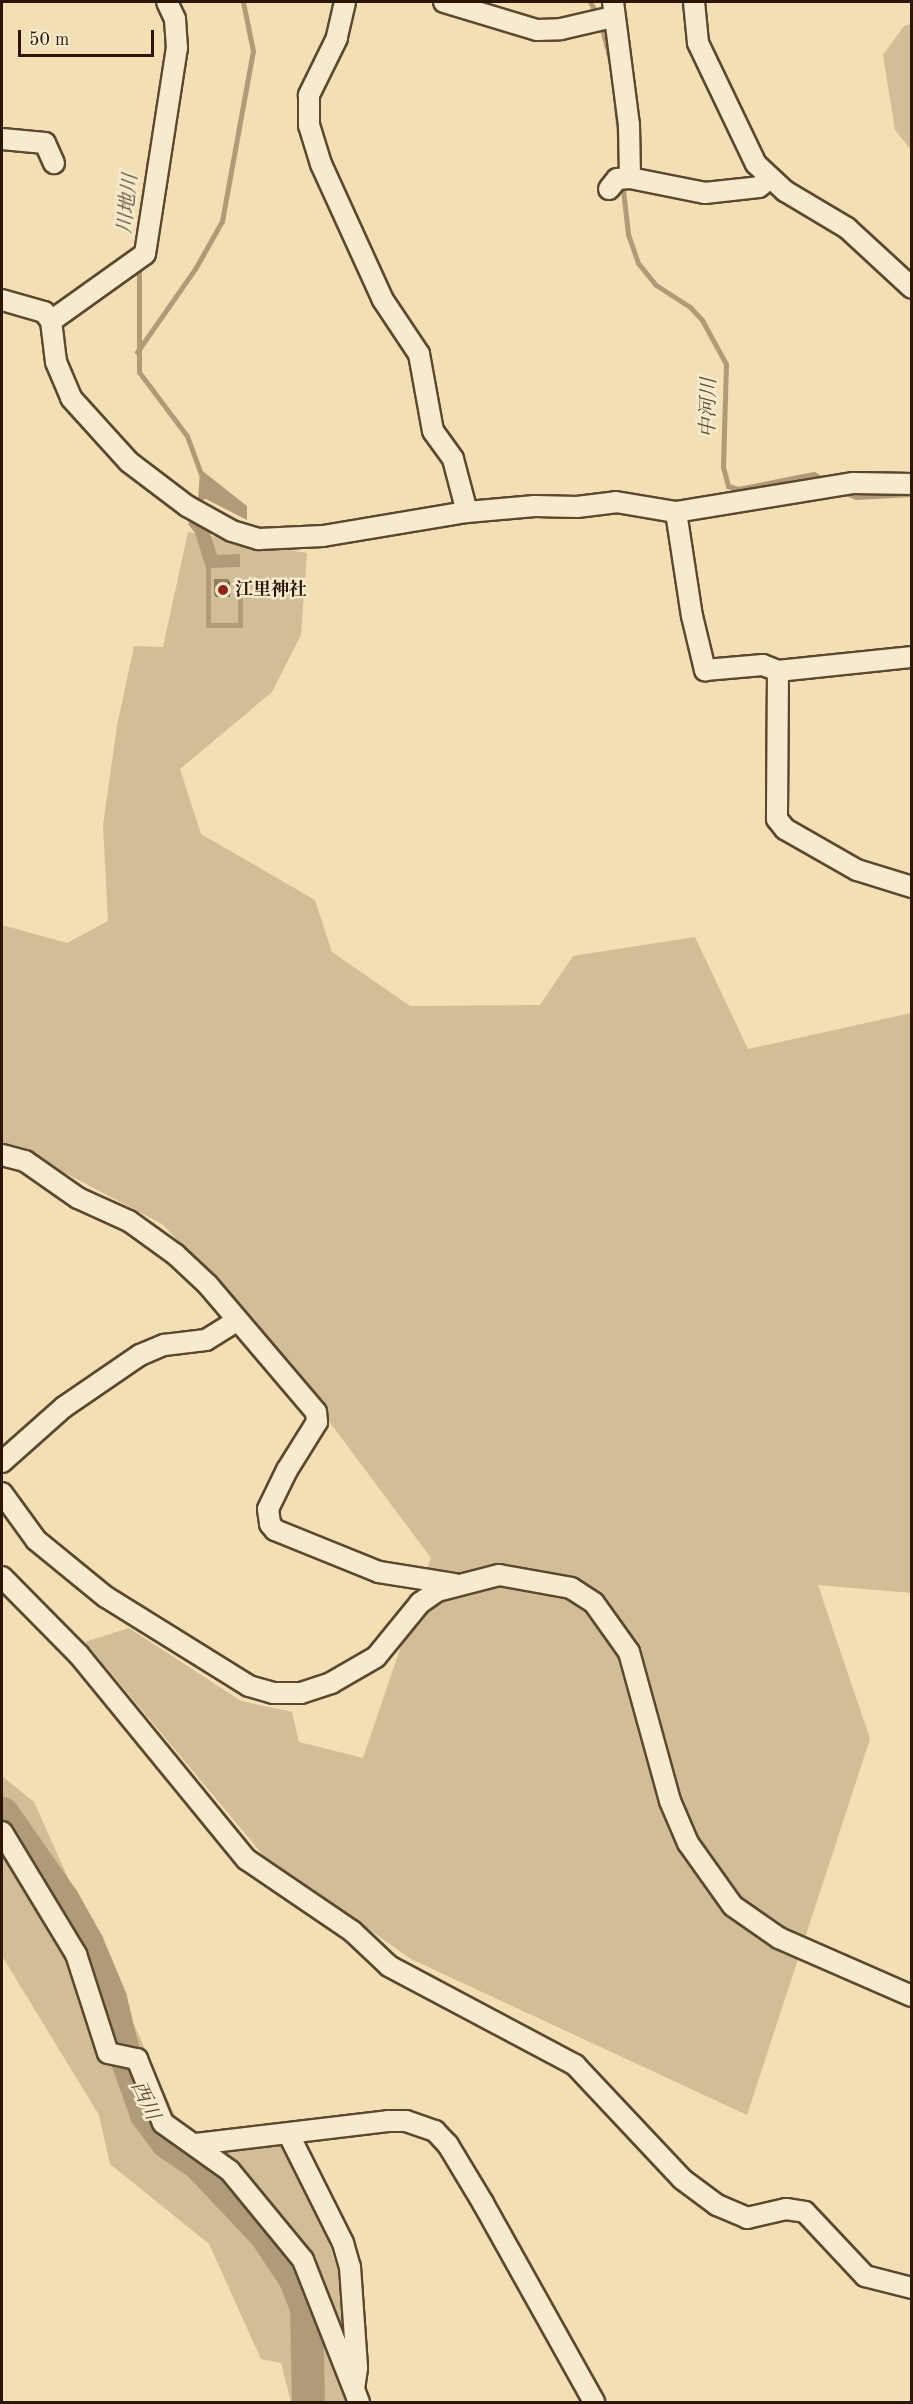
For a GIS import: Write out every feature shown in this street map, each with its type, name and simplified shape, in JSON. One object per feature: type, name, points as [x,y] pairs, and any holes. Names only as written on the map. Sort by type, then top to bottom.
[{"type":"street","points":[[51,321],[146,254],[177,48],[175,19],[167,2]]},
{"type":"street","points":[[345,2],[338,38],[309,95],[309,125],[321,164],[383,300],[419,354],[433,430],[453,459],[467,512]]},
{"type":"street","points":[[444,2],[537,30],[561,29],[606,14],[629,125],[620,181],[705,193],[759,186],[769,179]]},
{"type":"street","points":[[694,2],[698,43],[756,164],[769,179],[848,228],[912,288]]},
{"type":"street","points":[[2,139],[45,142],[54,163]]},
{"type":"street","points":[[2,300],[44,312],[51,321],[56,362],[71,398],[91,423],[129,462],[187,506],[232,531],[276,541],[467,512],[616,502],[676,512],[837,486],[912,484]]},
{"type":"street","points":[[676,512],[692,616],[705,670],[763,665],[778,671],[912,657]]},
{"type":"street","points":[[778,671],[777,819],[785,829],[857,870],[912,887]]},
{"type":"street","points":[[2,1155],[25,1161],[78,1198],[129,1221],[175,1254],[208,1285],[318,1418],[268,1509],[270,1524],[275,1530],[379,1572],[457,1584]]},
{"type":"street","points":[[2,1462],[64,1407],[140,1355],[164,1345],[206,1340],[236,1321]]},
{"type":"street","points":[[2,1493],[36,1540],[106,1597],[249,1686],[273,1693],[301,1693],[331,1683],[376,1657],[420,1603],[437,1591],[457,1584],[508,1576],[571,1588],[594,1602],[629,1652],[670,1801],[688,1843],[733,1906],[778,1938],[912,1996]]},
{"type":"street","points":[[2,1576],[79,1655],[246,1859],[352,1931],[390,1966],[575,2065],[682,2179],[717,2205],[747,2218],[786,2209],[805,2212],[865,2276],[912,2288]]},
{"type":"street","points":[[2,1832],[76,1954],[108,2053],[137,2059],[163,2123],[196,2144],[230,2172],[303,2260],[356,2397]]},
{"type":"street","points":[[196,2144],[289,2135],[388,2121],[406,2121],[435,2131],[448,2145],[483,2202],[594,2403]]},
{"type":"street","points":[[289,2135],[343,2243],[350,2267],[357,2368],[356,2397]]},
{"type":"shaded area","points":[[912,24],[911,150],[895,130],[883,55],[904,26]]},
{"type":"shaded area","points":[[200,469],[247,506],[247,520],[206,499],[198,501]]},
{"type":"shaded area","points":[[192,518],[210,533],[217,555],[240,554],[240,567],[206,568],[195,533],[188,524]]},
{"type":"shaded area","points":[[188,532],[307,553],[301,635],[272,692],[180,769],[201,834],[315,900],[332,952],[410,1006],[540,1005],[573,956],[695,937],[748,1049],[911,1013],[911,1593],[818,1585],[870,1739],[747,2115],[411,1959],[263,1855],[85,1642],[129,1628],[241,1701],[292,1712],[299,1742],[363,1758],[431,1558],[249,1314],[162,1224],[33,1156],[2,1161],[2,925],[67,943],[108,921],[103,825],[117,726],[134,646],[163,647]]},
{"type":"shaded area","points":[[2,1776],[34,1802],[190,2149],[282,2144],[323,2225],[340,2276],[348,2402],[291,2402],[281,2363],[261,2359],[209,2244],[110,2164],[99,2115],[2,1956]]},
{"type":"building","points":[[214,579],[228,579],[228,594],[214,594]]},
{"type":"waterway","points":[[137,352],[195,269],[222,221],[253,51],[243,2]]},
{"type":"waterway","name":"中河川","points":[[590,2],[598,16]]},
{"type":"waterway","name":"中河川","points":[[601,24],[613,72],[620,148]]},
{"type":"waterway","name":"川地川","points":[[147,184],[148,162]]},
{"type":"waterway","name":"中河川","points":[[622,181],[628,234],[638,263],[656,285],[690,307],[702,320],[726,364],[723,467],[728,486],[738,489],[814,474],[827,482]]},
{"type":"waterway","points":[[139,271],[139,372],[187,436],[201,474]]},
{"type":"waterway","name":"中河川","points":[[843,492],[856,497],[912,494]]},
{"type":"waterway","points":[[208,561],[208,625],[240,625],[240,597]]},
{"type":"waterway","name":"西川","points":[[2,1813],[63,1900],[87,1943],[110,1998],[121,2044],[146,2114],[167,2142],[197,2162],[265,2234],[295,2279],[306,2307],[308,2402]]},
{"type":"place","name":"江里神社","points":[[223,590]]}]
